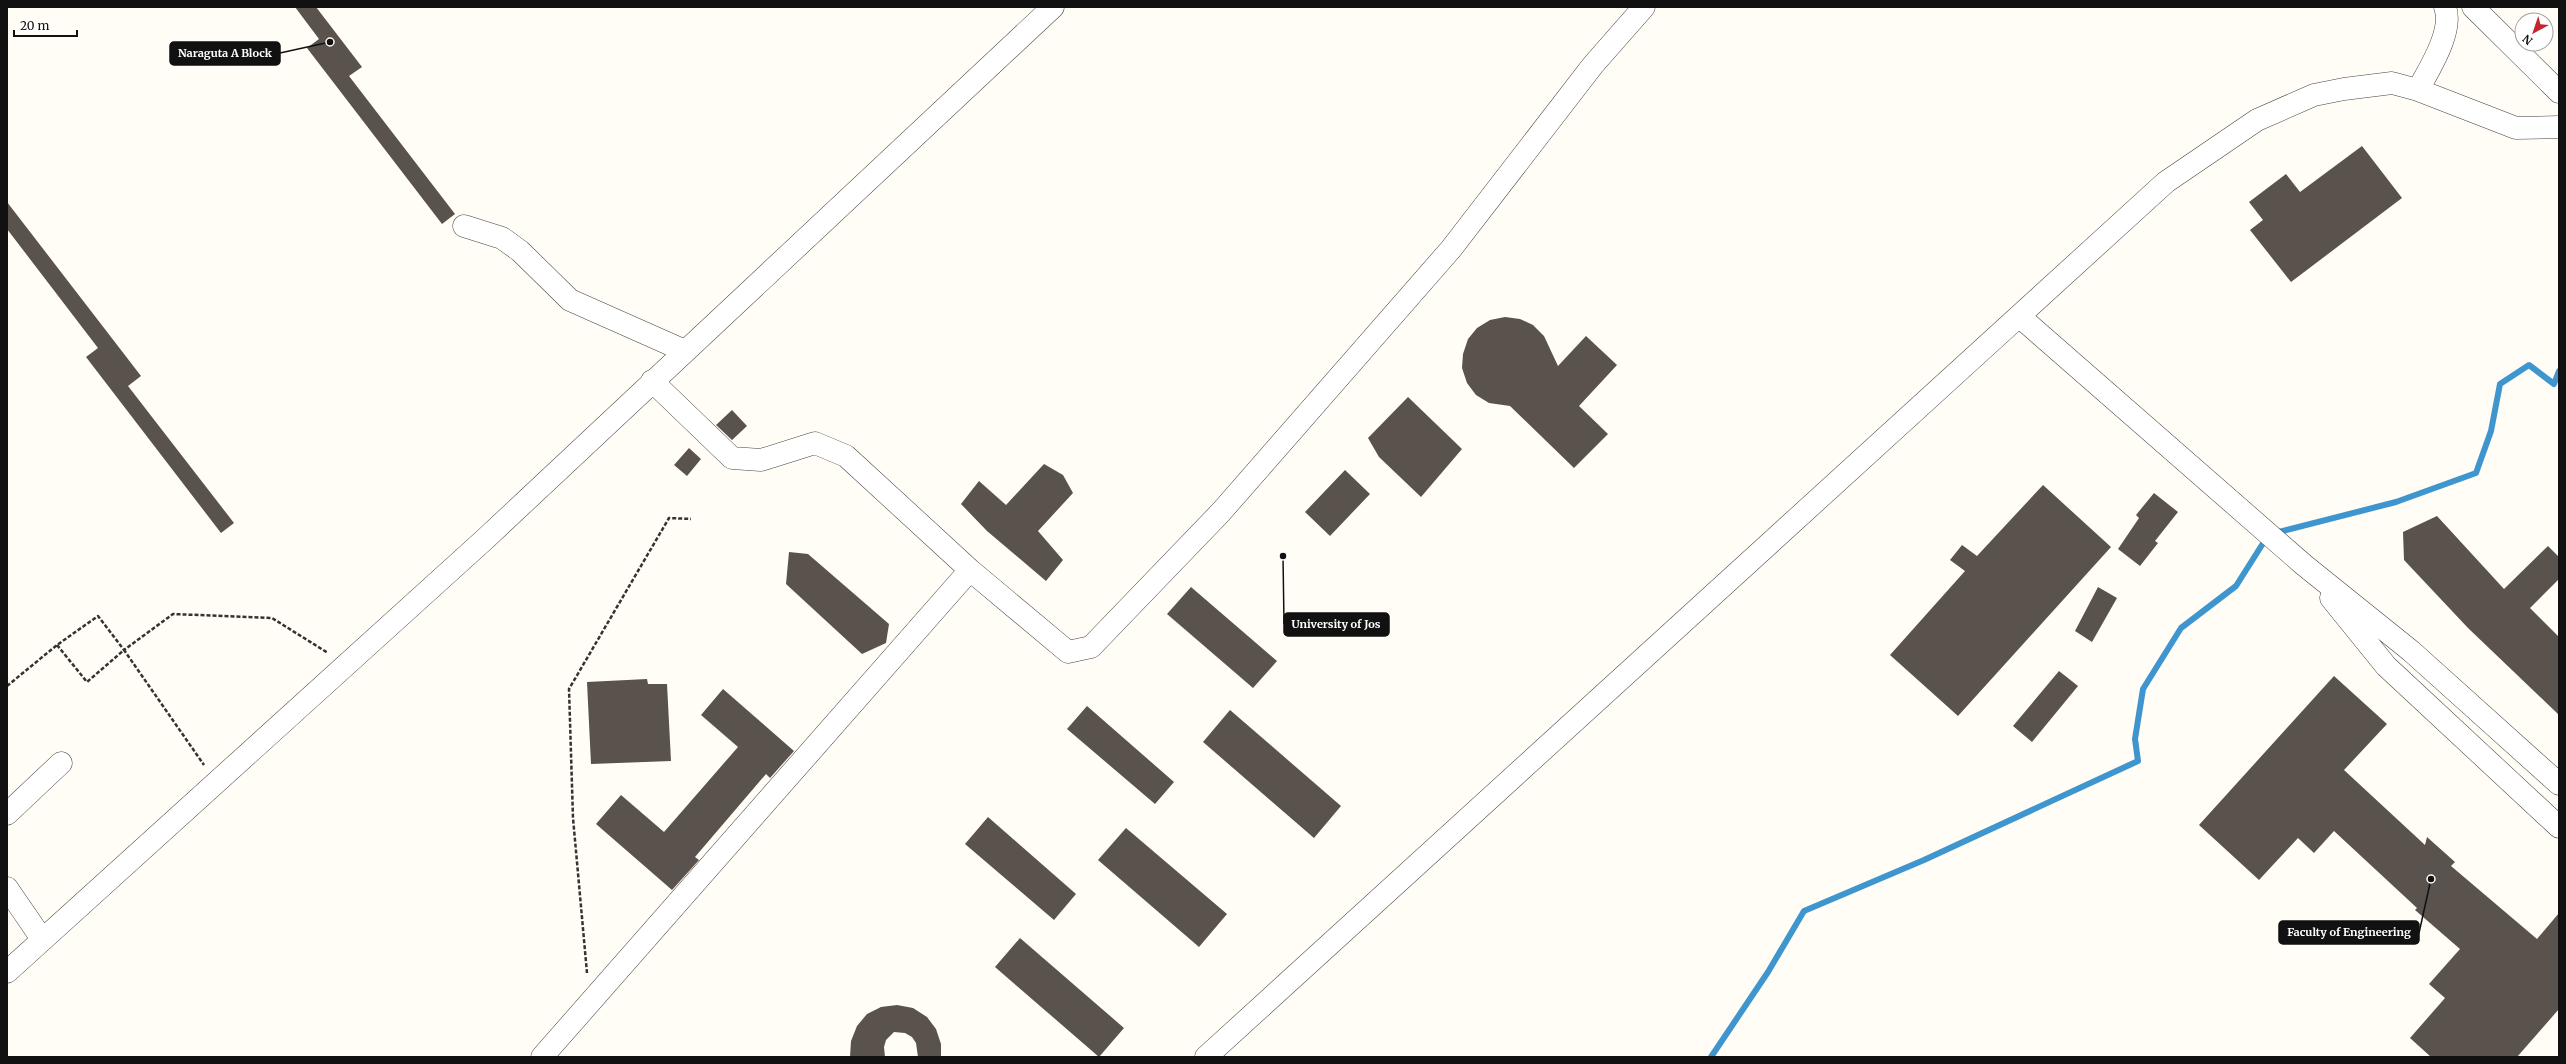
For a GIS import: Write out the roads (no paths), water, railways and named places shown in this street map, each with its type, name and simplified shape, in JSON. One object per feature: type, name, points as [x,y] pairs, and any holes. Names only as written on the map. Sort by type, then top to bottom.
[{"type":"lane","points":[[652,381],[732,458],[760,460],[815,443],[846,456],[970,570],[1068,652],[1090,647],[1221,512],[1451,249],[1593,66],[1644,7]]},
{"type":"lane","points":[[2418,90],[2442,44],[2448,14],[2445,7]]},
{"type":"lane","points":[[2473,7],[2559,92]]},
{"type":"lane","points":[[7,972],[215,781],[484,540],[1046,9]]},
{"type":"lane","points":[[1206,1057],[2166,182],[2257,120],[2314,95],[2344,88],[2392,83],[2418,90],[2516,128],[2559,127]]},
{"type":"lane","points":[[464,226],[502,238],[520,251],[570,300],[685,351]]},
{"type":"lane","points":[[2019,316],[2304,564],[2412,651],[2559,784]]},
{"type":"lane","points":[[2304,564],[2386,666],[2559,827]]},
{"type":"lane","points":[[542,1057],[970,570]]},
{"type":"lane","points":[[7,814],[61,763]]},
{"type":"lane","points":[[2518,790],[2540,767]]},
{"type":"lane","points":[[7,888],[42,939]]},
{"type":"waterway","points":[[2275,533],[2396,502],[2476,473],[2491,431],[2500,384],[2529,365],[2554,384],[2559,371]]},
{"type":"waterway","points":[[1711,1057],[1768,972],[1804,911],[1924,860],[2138,761],[2135,739],[2143,689],[2181,628],[2236,586],[2267,537]]},
{"type":"place","name":"Naraguta A Block","points":[[330,42]]},
{"type":"place","name":"University of Jos","points":[[1283,556]]},
{"type":"place","name":"Faculty of Engineering","points":[[2431,879]]}]
